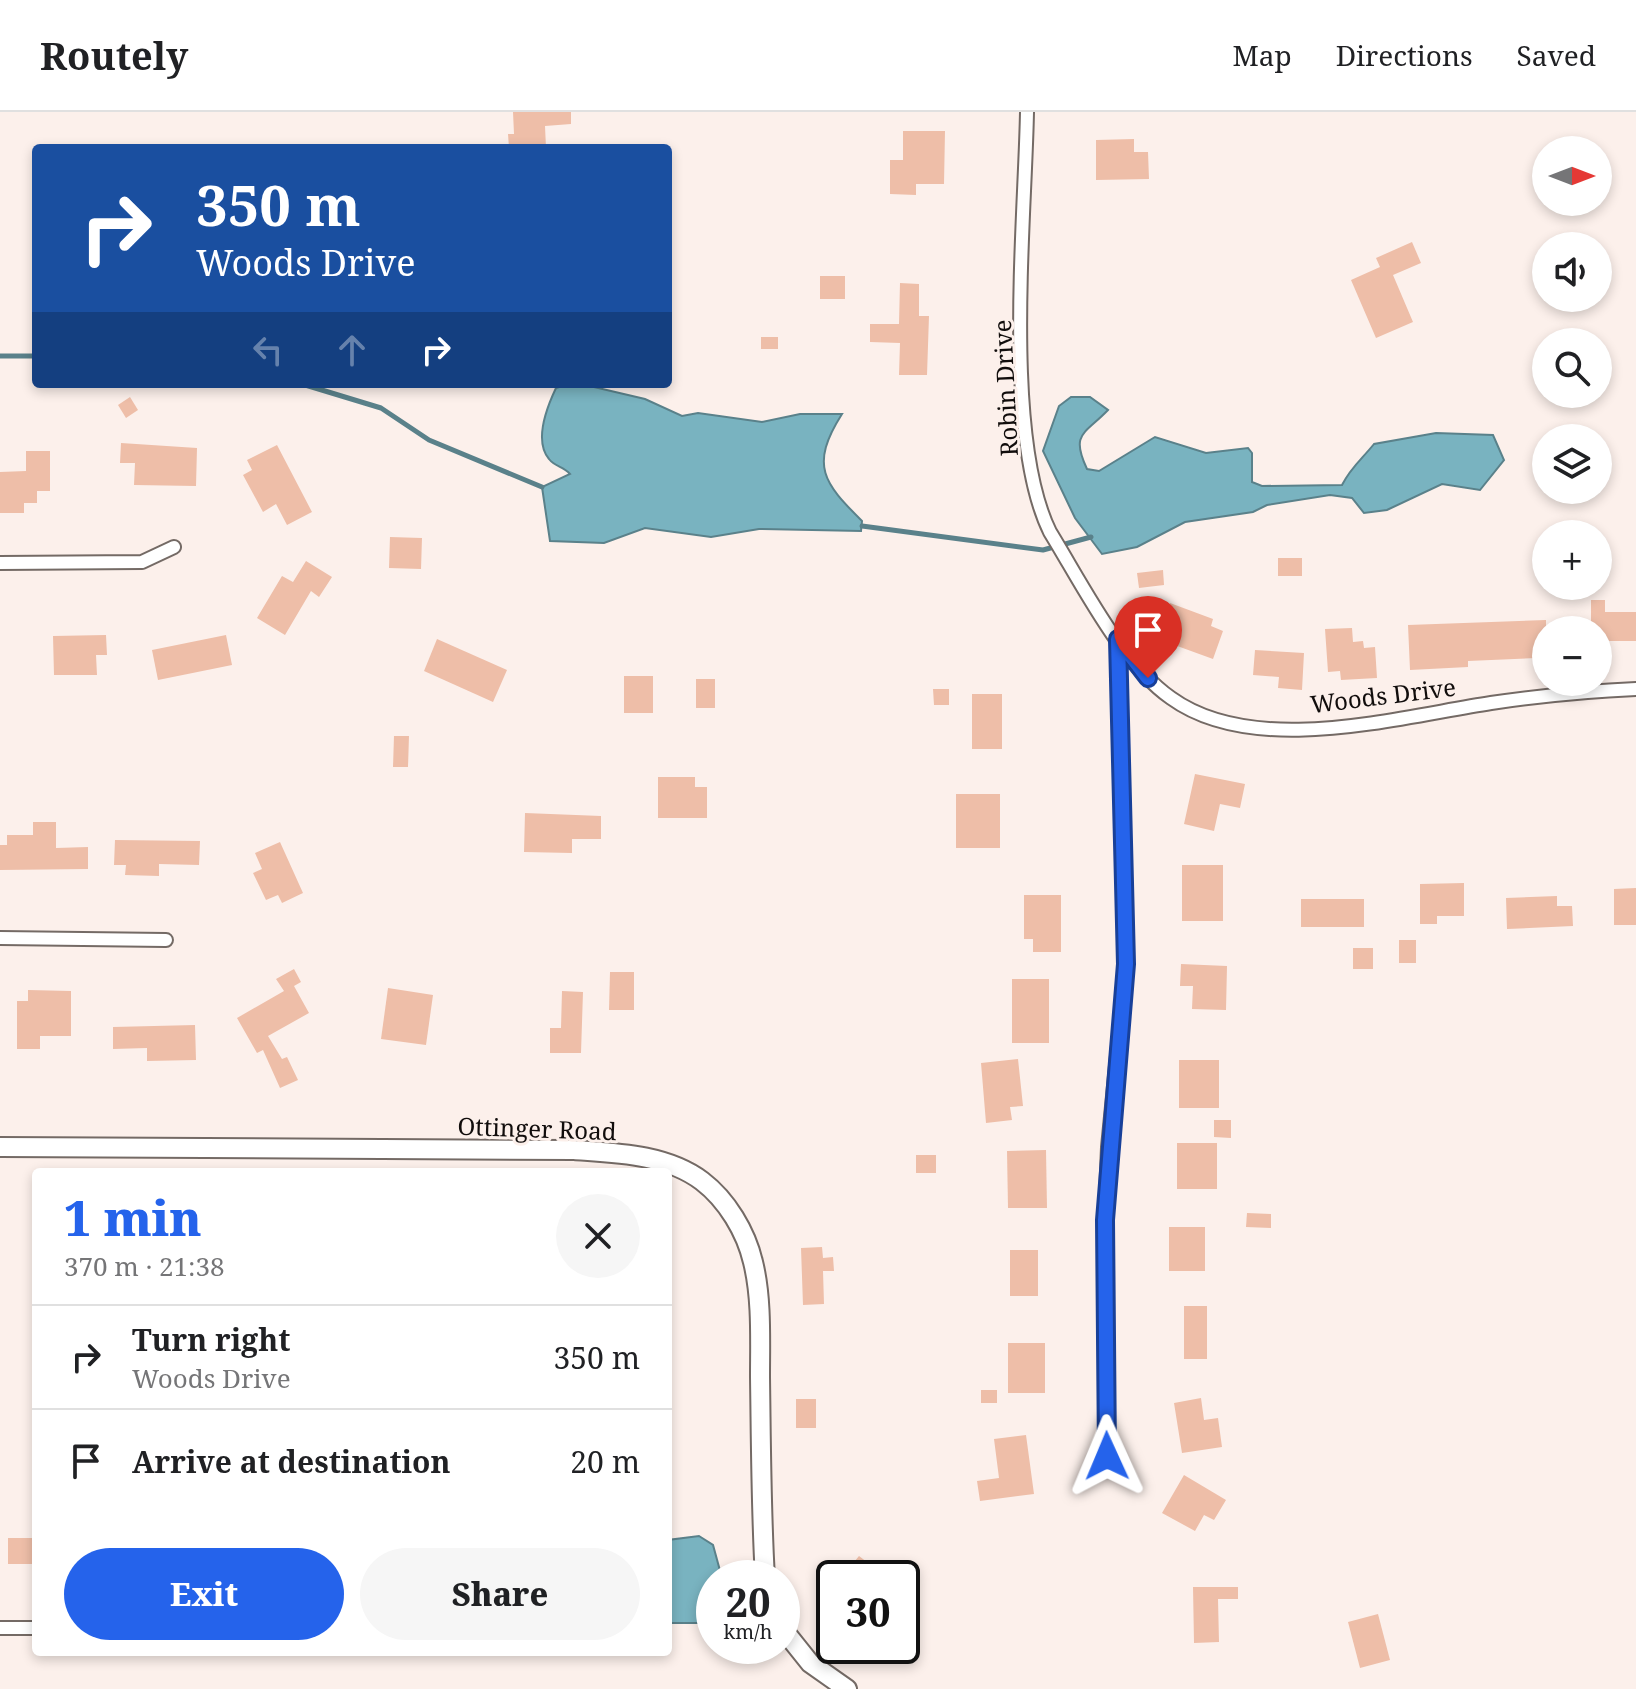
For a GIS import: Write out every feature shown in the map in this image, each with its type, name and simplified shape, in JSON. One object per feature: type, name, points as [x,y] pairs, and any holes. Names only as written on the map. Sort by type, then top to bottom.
[{"type":"street","name":"Robin Drive","points":[[1027,112],[1022,333],[1029,459],[1042,516],[1118,639]]},
{"type":"street","points":[[0,563],[142,562],[174,547]]},
{"type":"street","points":[[1107,1456],[1105,1220],[1126,964],[1118,639]]},
{"type":"street","name":"Woods Drive","points":[[1118,639],[1148,678],[1171,699],[1221,721],[1264,727],[1359,725],[1585,691],[1636,689]]},
{"type":"street","points":[[0,938],[166,940]]},
{"type":"street","name":"Ottinger Road","points":[[0,1147],[574,1150],[653,1160],[680,1169],[702,1181],[722,1201],[736,1221],[753,1262],[760,1351],[765,1560]]},
{"type":"street","points":[[0,1628],[32,1628]]},
{"type":"street","points":[[800,1650],[810,1663],[847,1689]]},
{"type":"water","points":[[556,388],[598,388],[645,399],[682,416],[698,413],[762,422],[800,414],[842,414],[826,447],[825,473],[838,496],[862,521],[861,531],[759,529],[711,537],[645,528],[604,543],[550,541],[542,487],[570,474],[554,464],[545,452],[542,434]]},
{"type":"water","points":[[1071,397],[1090,397],[1108,410],[1082,435],[1080,441],[1087,469],[1099,471],[1155,437],[1206,453],[1248,448],[1252,453],[1252,482],[1262,486],[1342,485],[1374,444],[1436,433],[1493,435],[1504,460],[1480,490],[1442,484],[1387,510],[1364,513],[1352,498],[1330,495],[1267,505],[1253,512],[1185,522],[1137,547],[1102,554],[1075,518],[1043,451],[1059,406]]},
{"type":"water","points":[[699,1536],[713,1545],[717,1560],[696,1560],[696,1623],[672,1623],[672,1539]]},
{"type":"building","points":[[513,112],[571,112],[571,124],[545,126],[546,144],[509,144],[508,134],[514,134]]},
{"type":"building","points":[[903,131],[945,131],[944,184],[916,184],[916,195],[890,194],[890,160],[903,160]]},
{"type":"building","points":[[1134,139],[1134,152],[1148,152],[1149,179],[1096,180],[1096,140]]},
{"type":"building","points":[[1412,242],[1421,263],[1393,275],[1413,322],[1376,338],[1351,280],[1380,267],[1376,258]]},
{"type":"building","points":[[820,276],[845,276],[845,299],[820,299]]},
{"type":"building","points":[[900,283],[919,284],[919,316],[929,316],[927,375],[899,375],[900,343],[870,342],[870,324],[899,324]]},
{"type":"building","points":[[761,337],[778,337],[778,349],[761,349]]},
{"type":"building","points":[[130,397],[138,410],[126,418],[118,405]]},
{"type":"building","points":[[121,443],[197,448],[196,486],[134,485],[135,463],[120,463]]},
{"type":"building","points":[[277,445],[312,512],[287,525],[276,504],[263,512],[243,475],[252,470],[247,460]]},
{"type":"building","points":[[26,451],[50,451],[50,491],[37,491],[37,503],[24,503],[24,513],[0,513],[0,472],[26,471]]},
{"type":"building","points":[[390,537],[422,538],[421,569],[389,568]]},
{"type":"building","points":[[1278,558],[1302,558],[1302,576],[1278,576]]},
{"type":"building","points":[[306,561],[332,577],[319,597],[311,591],[285,635],[257,618],[282,576],[293,582]]},
{"type":"building","points":[[1163,570],[1164,585],[1139,588],[1137,573]]},
{"type":"building","points":[[1591,600],[1605,600],[1605,612],[1636,612],[1636,641],[1612,641],[1612,616],[1591,616]]},
{"type":"building","points":[[1170,603],[1213,619],[1211,626],[1223,631],[1213,659],[1169,643],[1171,639],[1158,634]]},
{"type":"building","points":[[1532,621],[1532,658],[1468,661],[1468,667],[1410,670],[1408,625]]},
{"type":"building","points":[[1352,628],[1353,642],[1363,641],[1364,648],[1375,647],[1377,678],[1341,680],[1340,671],[1328,672],[1325,629]]},
{"type":"building","points":[[106,635],[107,655],[96,655],[97,675],[54,675],[53,636]]},
{"type":"building","points":[[226,635],[232,665],[158,680],[152,650]]},
{"type":"building","points":[[437,639],[507,670],[493,702],[424,671]]},
{"type":"building","points":[[1255,650],[1304,653],[1302,690],[1278,688],[1279,677],[1253,675]]},
{"type":"building","points":[[624,676],[653,676],[653,713],[624,713]]},
{"type":"building","points":[[696,679],[715,679],[715,708],[696,708]]},
{"type":"building","points":[[933,689],[949,689],[949,705],[934,705]]},
{"type":"building","points":[[972,694],[1002,694],[1002,749],[972,749]]},
{"type":"building","points":[[394,736],[409,736],[408,767],[393,767]]},
{"type":"building","points":[[1195,774],[1245,784],[1240,808],[1220,804],[1214,831],[1184,824]]},
{"type":"building","points":[[658,777],[695,777],[695,787],[707,787],[707,818],[658,818]]},
{"type":"building","points":[[956,794],[1000,794],[1000,848],[956,848]]},
{"type":"building","points":[[525,813],[601,816],[601,839],[572,839],[572,853],[524,852]]},
{"type":"building","points":[[33,822],[56,822],[56,848],[88,847],[88,869],[0,870],[0,845],[7,845],[7,835],[33,835]]},
{"type":"building","points":[[115,840],[200,841],[199,865],[159,864],[159,876],[125,875],[126,865],[114,865]]},
{"type":"building","points":[[280,842],[303,893],[282,903],[278,895],[266,900],[253,873],[262,869],[255,853]]},
{"type":"building","points":[[1182,865],[1223,865],[1223,921],[1182,921]]},
{"type":"building","points":[[1464,883],[1464,916],[1437,916],[1437,924],[1420,924],[1420,884]]},
{"type":"building","points":[[1636,888],[1636,925],[1614,925],[1614,889]]},
{"type":"building","points":[[1024,895],[1061,895],[1061,952],[1033,952],[1033,939],[1024,939]]},
{"type":"building","points":[[1557,896],[1557,906],[1572,906],[1573,926],[1507,929],[1506,898]]},
{"type":"building","points":[[1301,899],[1364,899],[1364,927],[1301,927]]},
{"type":"building","points":[[1399,940],[1416,940],[1416,963],[1399,963]]},
{"type":"building","points":[[1353,948],[1373,948],[1373,969],[1353,969]]},
{"type":"building","points":[[1181,964],[1227,966],[1226,1010],[1192,1009],[1193,986],[1180,986]]},
{"type":"building","points":[[294,969],[301,982],[294,986],[309,1013],[268,1036],[282,1059],[287,1057],[298,1080],[280,1088],[263,1050],[257,1053],[237,1018],[284,991],[276,979]]},
{"type":"building","points":[[610,972],[634,972],[634,1010],[609,1010]]},
{"type":"building","points":[[1012,979],[1049,979],[1049,1043],[1012,1043]]},
{"type":"building","points":[[388,988],[433,995],[426,1045],[381,1039]]},
{"type":"building","points":[[28,990],[71,991],[71,1036],[40,1036],[40,1049],[17,1049],[17,1001],[28,1001]]},
{"type":"building","points":[[562,991],[583,992],[581,1053],[550,1053],[550,1028],[561,1028]]},
{"type":"building","points":[[195,1025],[196,1060],[147,1061],[147,1048],[113,1049],[113,1027]]},
{"type":"building","points":[[1018,1059],[1023,1106],[1010,1107],[1012,1120],[986,1123],[981,1063]]},
{"type":"building","points":[[1179,1060],[1219,1060],[1219,1108],[1179,1108]]},
{"type":"building","points":[[1214,1120],[1231,1120],[1231,1138],[1214,1137]]},
{"type":"building","points":[[1177,1143],[1217,1143],[1217,1189],[1177,1189]]},
{"type":"building","points":[[1046,1150],[1047,1208],[1008,1208],[1007,1151]]},
{"type":"building","points":[[916,1155],[936,1155],[936,1173],[916,1173]]},
{"type":"building","points":[[1247,1213],[1271,1214],[1271,1228],[1246,1227]]},
{"type":"building","points":[[1169,1227],[1205,1227],[1205,1271],[1169,1271]]},
{"type":"building","points":[[822,1247],[823,1258],[833,1257],[834,1271],[823,1271],[824,1304],[803,1305],[801,1248]]},
{"type":"building","points":[[1010,1250],[1038,1250],[1038,1296],[1010,1296]]},
{"type":"building","points":[[1184,1306],[1207,1306],[1207,1359],[1184,1359]]},
{"type":"building","points":[[1008,1343],[1045,1343],[1045,1393],[1008,1393]]},
{"type":"building","points":[[981,1390],[997,1390],[997,1403],[981,1403]]},
{"type":"building","points":[[1201,1398],[1204,1420],[1218,1418],[1222,1447],[1182,1453],[1174,1403]]},
{"type":"building","points":[[796,1399],[816,1399],[816,1428],[796,1428]]},
{"type":"building","points":[[1026,1435],[1034,1494],[980,1501],[977,1481],[999,1478],[994,1439]]},
{"type":"building","points":[[1184,1475],[1226,1500],[1214,1520],[1204,1515],[1195,1531],[1162,1513]]},
{"type":"building","points":[[8,1538],[32,1538],[32,1564],[8,1564]]},
{"type":"building","points":[[1193,1587],[1238,1587],[1238,1599],[1218,1599],[1219,1642],[1194,1643]]},
{"type":"building","points":[[1378,1614],[1390,1660],[1360,1668],[1348,1622]]},
{"type":"waterway","points":[[0,356],[32,356]]},
{"type":"waterway","points":[[315,388],[381,408],[429,440],[542,487]]},
{"type":"waterway","points":[[862,526],[1043,550],[1091,537]]},
{"type":"route","points":[[1107,1456],[1105,1220],[1108,1147],[1118,1073],[1126,964],[1118,639],[1148,678]]}]
